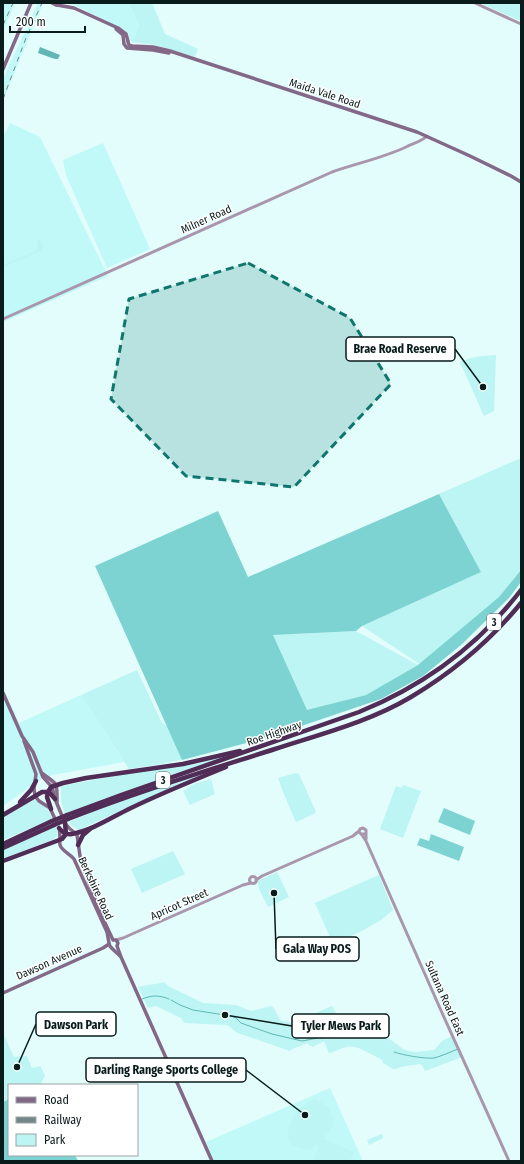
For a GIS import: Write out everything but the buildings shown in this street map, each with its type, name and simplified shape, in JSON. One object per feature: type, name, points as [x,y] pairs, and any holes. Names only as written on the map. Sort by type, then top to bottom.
[{"type":"highway","name":"Roe Highway","points":[[67,819],[121,795],[359,712],[392,698],[439,670],[478,637],[503,612],[521,590]]},
{"type":"highway","name":"Roe Highway","points":[[3,844],[53,823],[124,798],[344,727],[379,713],[410,698],[444,676],[473,653],[501,626],[521,603]]},
{"type":"highway","points":[[51,809],[47,797],[48,792],[54,785],[86,778],[183,764],[259,747]]},
{"type":"highway","points":[[59,828],[66,834],[70,834],[94,826],[169,790],[254,756]]},
{"type":"highway","points":[[16,806],[31,790],[36,781]]},
{"type":"highway","points":[[3,815],[16,806],[43,792],[48,792],[55,799]]},
{"type":"highway","points":[[3,861],[50,843],[60,842],[66,834],[67,819]]},
{"type":"highway","name":"Roe Highway","points":[[3,848],[53,823]]},
{"type":"highway","points":[[78,845],[84,834],[94,826]]},
{"type":"main road","points":[[3,69],[31,3]]},
{"type":"main road","name":"Maida Vale Road","points":[[52,3],[54,5],[59,4],[74,8]]},
{"type":"main road","name":"Maida Vale Road","points":[[64,3],[121,29],[125,32],[131,46],[160,48],[425,136],[466,155],[469,158],[503,175],[521,182]]},
{"type":"main road","name":"Maida Vale Road","points":[[115,27],[122,35],[124,44],[127,48],[176,54]]},
{"type":"main road","points":[[3,693],[24,738],[33,752],[44,779],[54,785],[58,790],[57,805]]},
{"type":"main road","points":[[24,738],[26,748],[34,768],[36,781],[34,789],[35,796],[39,801],[51,809],[59,828],[60,842]]},
{"type":"main road","points":[[54,785],[57,805],[67,819],[69,828],[75,833]]},
{"type":"main road","name":"Berkshire Road","points":[[75,833],[78,838],[80,856],[90,886],[113,944]]},
{"type":"main road","name":"Berkshire Road","points":[[60,842],[63,849],[70,854],[75,861],[107,932],[121,957],[212,1161]]},
{"type":"main road","name":"Dawson Avenue","points":[[3,993],[113,944]]},
{"type":"street","points":[[475,3],[521,24]]},
{"type":"street","name":"Milner Road","points":[[3,319],[332,172],[354,164],[384,157],[423,140],[425,136]]},
{"type":"street","name":"Sultana Road East","points":[[256,879],[362,833],[509,1161]]},
{"type":"street","name":"Apricot Street","points":[[113,944],[123,938],[250,881],[255,882],[256,879]]},
{"type":"highlighted area","points":[[248,263],[350,318],[391,384],[294,487],[186,476],[111,399],[129,299]]},
{"type":"shaded area","points":[[3,3],[15,3],[3,32]]},
{"type":"shaded area","points":[[38,3],[43,3],[3,101],[3,79]]},
{"type":"shaded area","points":[[70,3],[129,3],[139,25],[134,38],[130,39],[127,32],[123,29]]},
{"type":"shaded area","points":[[40,47],[60,55],[58,59],[38,53]]},
{"type":"shaded area","points":[[10,123],[40,137],[108,276],[3,322],[3,137]]},
{"type":"shaded area","points":[[103,143],[150,249],[107,268],[66,175],[63,160]]},
{"type":"shaded area","points":[[439,494],[481,572],[362,626],[356,631],[273,635],[307,710],[366,695],[418,665],[499,597],[521,570],[521,582],[509,598],[461,645],[423,676],[381,699],[269,737],[182,760],[95,566],[218,511],[248,577]]},
{"type":"shaded area","points":[[3,688],[19,723],[81,695],[124,762],[53,775],[38,781],[3,806]]},
{"type":"shaded area","points":[[444,808],[475,821],[470,835],[438,822]]},
{"type":"shaded area","points":[[431,834],[464,847],[459,861],[417,845],[420,838],[429,841]]},
{"type":"shaded area","points":[[330,1088],[363,1161],[214,1161],[206,1142]]},
{"type":"shaded area","points":[[8,1100],[8,1156],[76,1156],[78,1161],[3,1161],[3,1102]]},
{"type":"green space","points":[[129,3],[152,3],[165,34],[198,49],[195,57],[155,45],[132,42],[130,39],[134,38],[139,25]]},
{"type":"green space","points":[[480,3],[521,3],[521,21]]},
{"type":"green space","points":[[40,239],[43,246],[41,251],[3,267],[3,265],[37,250],[37,240]]},
{"type":"green space","points":[[496,355],[494,411],[484,416],[460,362],[473,357]]},
{"type":"green space","points":[[521,458],[521,570],[499,597],[421,665],[362,626],[481,572],[439,494]]},
{"type":"green space","points":[[356,631],[418,665],[366,695],[307,711],[273,635]]},
{"type":"green space","points":[[137,670],[162,723],[167,726],[184,759],[129,769],[81,695]]},
{"type":"green space","points":[[242,752],[197,766],[65,814],[61,801],[61,786]]},
{"type":"green space","points":[[235,762],[139,802],[79,830],[72,826],[69,822],[98,809]]},
{"type":"green space","points":[[296,773],[299,774],[316,812],[296,822],[278,778]]},
{"type":"green space","points":[[211,779],[215,794],[190,805],[183,791],[194,784]]},
{"type":"green space","points":[[403,785],[421,791],[403,838],[380,829],[396,786],[402,788]]},
{"type":"green space","points":[[34,799],[46,807],[53,819],[3,840],[3,818]]},
{"type":"green space","points":[[56,826],[58,833],[54,839],[3,860],[3,850]]},
{"type":"green space","points":[[173,851],[185,874],[142,893],[131,869]]},
{"type":"green space","points":[[277,872],[289,897],[268,907],[259,889],[258,881]]},
{"type":"green space","points":[[379,875],[393,910],[381,920],[362,931],[333,944],[315,903]]},
{"type":"green space","points":[[164,982],[168,986],[203,1003],[236,1005],[251,1011],[271,1006],[281,1021],[291,1023],[299,1023],[311,1018],[311,1015],[332,1006],[339,1018],[347,1018],[350,1028],[370,1027],[379,1031],[408,1051],[417,1052],[434,1050],[442,1041],[452,1036],[462,1057],[425,1071],[420,1064],[393,1069],[383,1063],[382,1060],[355,1047],[345,1048],[329,1053],[324,1041],[313,1047],[308,1043],[290,1051],[238,1033],[226,1025],[184,1023],[181,1018],[156,1006],[148,1008],[138,987]]},
{"type":"green space","points":[[3,1033],[14,1057],[27,1056],[32,1068],[40,1066],[45,1075],[41,1084],[8,1084],[8,1100],[3,1102]]},
{"type":"green space","points":[[315,1099],[328,1107],[333,1119],[333,1125],[324,1139],[354,1152],[350,1161],[318,1161],[314,1159],[320,1143],[308,1150],[295,1146],[289,1141],[289,1127],[294,1116],[305,1104]]},
{"type":"green space","points":[[382,1134],[383,1138],[369,1145],[367,1140]]},
{"type":"waterway","points":[[142,999],[156,996],[169,999]]},
{"type":"waterway","points":[[171,1000],[193,1010],[231,1016],[236,1018],[241,1023],[272,1034],[302,1041],[318,1038]]},
{"type":"waterway","points":[[321,1038],[345,1032],[372,1035]]},
{"type":"waterway","points":[[394,1052],[425,1058],[434,1058],[458,1049]]},
{"type":"railway","points":[[3,25],[13,3]]},
{"type":"railway","points":[[3,99],[26,38],[42,3]]},
{"type":"place","name":"Brae Road Reserve","points":[[483,387]]},
{"type":"place","name":"Gala Way POS","points":[[274,893]]},
{"type":"place","name":"Tyler Mews Park","points":[[225,1015]]},
{"type":"place","name":"Dawson Park","points":[[17,1067]]},
{"type":"place","name":"Darling Range Sports College","points":[[305,1115]]}]
